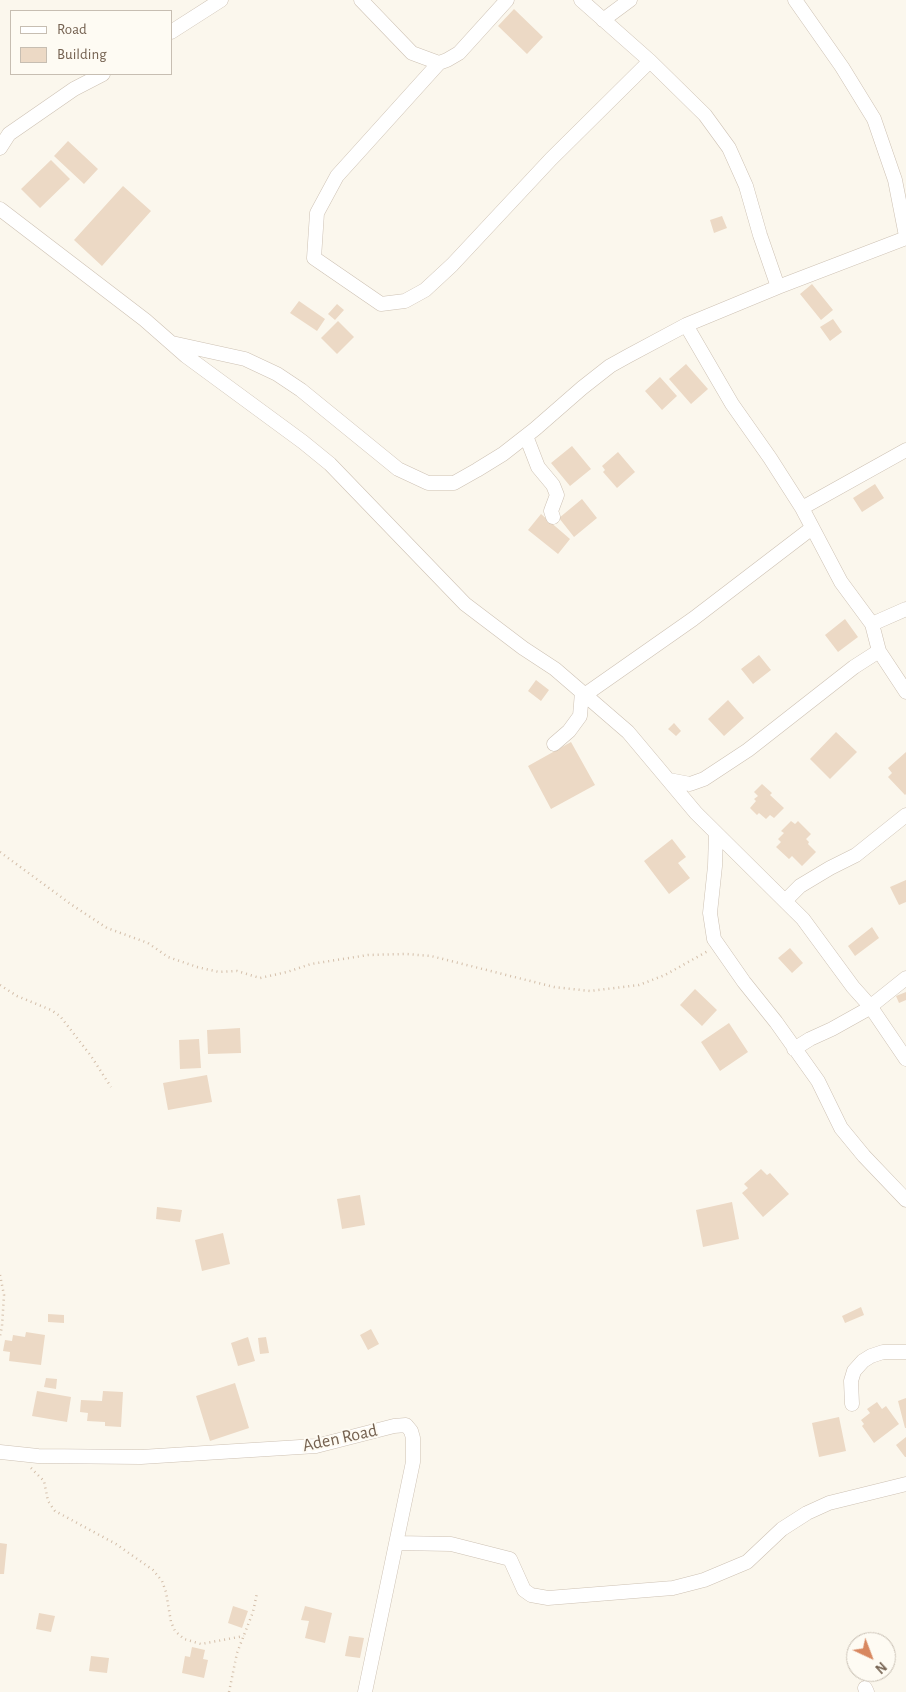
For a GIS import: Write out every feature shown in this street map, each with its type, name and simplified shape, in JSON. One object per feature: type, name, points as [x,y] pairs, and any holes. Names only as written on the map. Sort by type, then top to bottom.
[{"type":"street","points":[[172,31],[222,0]]},
{"type":"street","points":[[361,0],[412,53],[438,63]]},
{"type":"street","points":[[507,0],[459,53],[438,63],[337,176],[317,213],[314,258],[381,304],[405,302],[425,290],[468,248],[551,159],[650,61]]},
{"type":"street","points":[[581,0],[650,61],[705,115],[729,148],[746,186],[778,287]]},
{"type":"street","points":[[603,20],[630,0]]},
{"type":"street","points":[[170,342],[245,359],[277,374],[301,390],[398,469],[428,483],[454,483],[484,466],[526,436],[610,366],[686,325],[906,237],[895,180],[874,119],[842,67],[795,0]]},
{"type":"street","points":[[0,148],[8,134],[74,89],[101,75]]},
{"type":"street","points":[[0,209],[110,293],[229,388],[303,442],[323,459],[466,604],[523,648],[554,669],[628,732],[696,812],[803,919],[853,987],[870,1006],[906,1059]]},
{"type":"street","points":[[686,325],[732,404],[802,508],[841,582],[872,624],[878,651],[906,692]]},
{"type":"street","points":[[526,436],[538,467],[556,490],[551,511],[553,517]]},
{"type":"street","points":[[802,508],[906,450]]},
{"type":"street","points":[[554,744],[569,731],[580,716],[584,693],[693,619],[812,528]]},
{"type":"street","points":[[872,624],[906,609]]},
{"type":"street","points":[[669,780],[690,784],[704,779],[748,750],[854,667],[878,651]]},
{"type":"street","points":[[786,900],[800,886],[856,855],[906,815]]},
{"type":"street","points":[[716,833],[710,913],[714,939],[818,1081],[841,1128],[864,1156],[906,1200]]},
{"type":"street","points":[[794,1049],[810,1039],[832,1030],[870,1006],[906,978]]},
{"type":"street","points":[[852,1404],[851,1380],[854,1371],[863,1361],[883,1352],[906,1352]]},
{"type":"street","name":"Aden Road","points":[[0,1452],[38,1456],[142,1457],[316,1446],[394,1426],[406,1425],[411,1431],[413,1438],[413,1462],[365,1692]]},
{"type":"street","points":[[397,1543],[451,1544],[510,1559],[524,1590],[531,1595],[548,1598],[673,1588],[704,1580],[747,1562],[782,1529],[807,1512],[829,1503],[906,1484]]},
{"type":"path","points":[[0,852],[72,905],[108,928],[148,943],[168,957],[197,967],[219,972],[237,971],[260,978],[311,964],[368,955],[407,954],[431,956],[554,986],[590,991],[639,985],[718,945]]},
{"type":"path","points":[[0,985],[17,996],[60,1016],[91,1056],[111,1087]]},
{"type":"path","points":[[0,1275],[4,1295],[0,1336]]},
{"type":"path","points":[[30,1467],[44,1481],[48,1502],[56,1511],[116,1544],[153,1570],[162,1581],[166,1592],[171,1622],[175,1631],[184,1639],[201,1644],[244,1636]]},
{"type":"path","points":[[229,1692],[237,1653],[253,1612],[257,1593]]},
{"type":"building","points":[[514,9],[543,37],[527,54],[498,26]]},
{"type":"building","points":[[68,141],[98,169],[84,184],[54,156]]},
{"type":"building","points":[[51,160],[70,179],[40,208],[21,189]]},
{"type":"building","points":[[123,186],[151,211],[102,266],[74,240]]},
{"type":"building","points":[[722,216],[727,228],[714,233],[710,220]]},
{"type":"building","points":[[812,284],[833,310],[821,320],[800,294]]},
{"type":"building","points":[[299,301],[325,319],[317,331],[290,313]]},
{"type":"building","points":[[337,304],[344,310],[335,320],[328,314]]},
{"type":"building","points":[[833,319],[842,332],[830,341],[820,327]]},
{"type":"building","points":[[338,321],[354,337],[337,354],[321,338]]},
{"type":"building","points":[[686,364],[708,389],[691,404],[669,379]]},
{"type":"building","points":[[660,377],[677,396],[662,410],[645,391]]},
{"type":"building","points":[[572,446],[591,469],[570,486],[551,463]]},
{"type":"building","points":[[618,452],[635,472],[617,488],[603,472],[605,470],[602,466]]},
{"type":"building","points":[[875,484],[884,498],[862,512],[853,498]]},
{"type":"building","points":[[582,499],[597,518],[574,537],[559,518]]},
{"type":"building","points":[[541,514],[570,539],[558,554],[528,530]]},
{"type":"building","points":[[845,619],[858,637],[838,652],[825,635]]},
{"type":"building","points":[[759,655],[771,670],[753,684],[741,669]]},
{"type":"building","points":[[536,680],[549,690],[541,701],[528,691]]},
{"type":"building","points":[[728,700],[744,718],[724,736],[708,719]]},
{"type":"building","points":[[674,723],[681,731],[676,736],[668,729]]},
{"type":"building","points":[[836,732],[857,752],[830,779],[810,759]]},
{"type":"building","points":[[571,742],[595,785],[551,809],[528,766]]},
{"type":"building","points":[[906,752],[905,795],[888,777],[892,773],[888,768]]},
{"type":"building","points":[[762,784],[772,793],[770,795],[784,808],[774,818],[770,815],[766,819],[759,813],[757,815],[750,808],[756,801],[754,799],[758,796],[754,792]]},
{"type":"building","points":[[791,821],[795,824],[798,821],[811,834],[806,839],[816,852],[802,866],[792,856],[789,859],[776,847],[781,842],[778,839],[784,833],[781,831]]},
{"type":"building","points":[[672,839],[686,857],[678,863],[690,878],[669,894],[644,861]]},
{"type":"building","points":[[906,880],[906,902],[899,905],[890,887]]},
{"type":"building","points":[[872,927],[879,938],[855,956],[848,946]]},
{"type":"building","points":[[790,948],[803,963],[792,973],[778,958]]},
{"type":"building","points":[[695,989],[717,1010],[702,1026],[680,1005]]},
{"type":"building","points":[[906,992],[906,1000],[899,1003],[896,996]]},
{"type":"building","points":[[729,1023],[748,1052],[720,1071],[701,1042]]},
{"type":"building","points":[[240,1028],[241,1053],[208,1054],[207,1030]]},
{"type":"building","points":[[199,1039],[201,1068],[180,1069],[179,1040]]},
{"type":"building","points":[[207,1075],[212,1102],[168,1110],[163,1083]]},
{"type":"building","points":[[761,1169],[767,1175],[770,1173],[789,1194],[763,1217],[742,1193],[748,1188],[744,1184]]},
{"type":"building","points":[[360,1195],[365,1225],[342,1229],[337,1199]]},
{"type":"building","points":[[732,1202],[739,1239],[703,1247],[696,1210]]},
{"type":"building","points":[[157,1207],[182,1210],[180,1222],[156,1219]]},
{"type":"building","points":[[223,1233],[230,1264],[202,1271],[195,1240]]},
{"type":"building","points":[[861,1307],[864,1315],[845,1323],[842,1316]]},
{"type":"building","points":[[48,1314],[64,1315],[64,1323],[48,1322]]},
{"type":"building","points":[[371,1329],[379,1344],[368,1350],[360,1335]]},
{"type":"building","points":[[26,1332],[45,1335],[41,1365],[9,1361],[10,1352],[3,1351],[5,1340],[12,1341],[13,1335],[25,1337]]},
{"type":"building","points":[[248,1337],[255,1361],[238,1366],[231,1343]]},
{"type":"building","points":[[266,1337],[269,1353],[260,1354],[258,1338]]},
{"type":"building","points":[[46,1378],[57,1379],[56,1389],[44,1387]]},
{"type":"building","points":[[235,1383],[249,1428],[210,1441],[196,1396]]},
{"type":"building","points":[[37,1391],[71,1397],[67,1422],[32,1416]]},
{"type":"building","points":[[103,1391],[123,1392],[121,1427],[105,1426],[105,1422],[87,1421],[88,1413],[80,1412],[81,1400],[102,1401]]},
{"type":"building","points":[[906,1398],[906,1428],[905,1428],[898,1401]]},
{"type":"building","points":[[877,1402],[882,1409],[886,1406],[899,1424],[874,1443],[862,1426],[864,1424],[861,1420],[870,1413],[867,1409]]},
{"type":"building","points":[[839,1417],[846,1451],[819,1457],[812,1423]]},
{"type":"building","points":[[906,1437],[906,1457],[905,1457],[896,1445]]},
{"type":"building","points":[[0,1543],[7,1544],[4,1574],[0,1574]]},
{"type":"building","points":[[233,1606],[248,1611],[242,1628],[228,1623]]},
{"type":"building","points":[[305,1606],[332,1613],[325,1643],[305,1638],[309,1621],[301,1620]]},
{"type":"building","points":[[39,1613],[55,1616],[51,1632],[36,1629]]},
{"type":"building","points":[[349,1636],[364,1638],[360,1658],[345,1656]]},
{"type":"building","points":[[192,1647],[205,1650],[203,1659],[208,1660],[204,1678],[182,1673],[185,1656],[190,1657]]},
{"type":"building","points":[[91,1656],[109,1658],[107,1673],[89,1671]]}]
